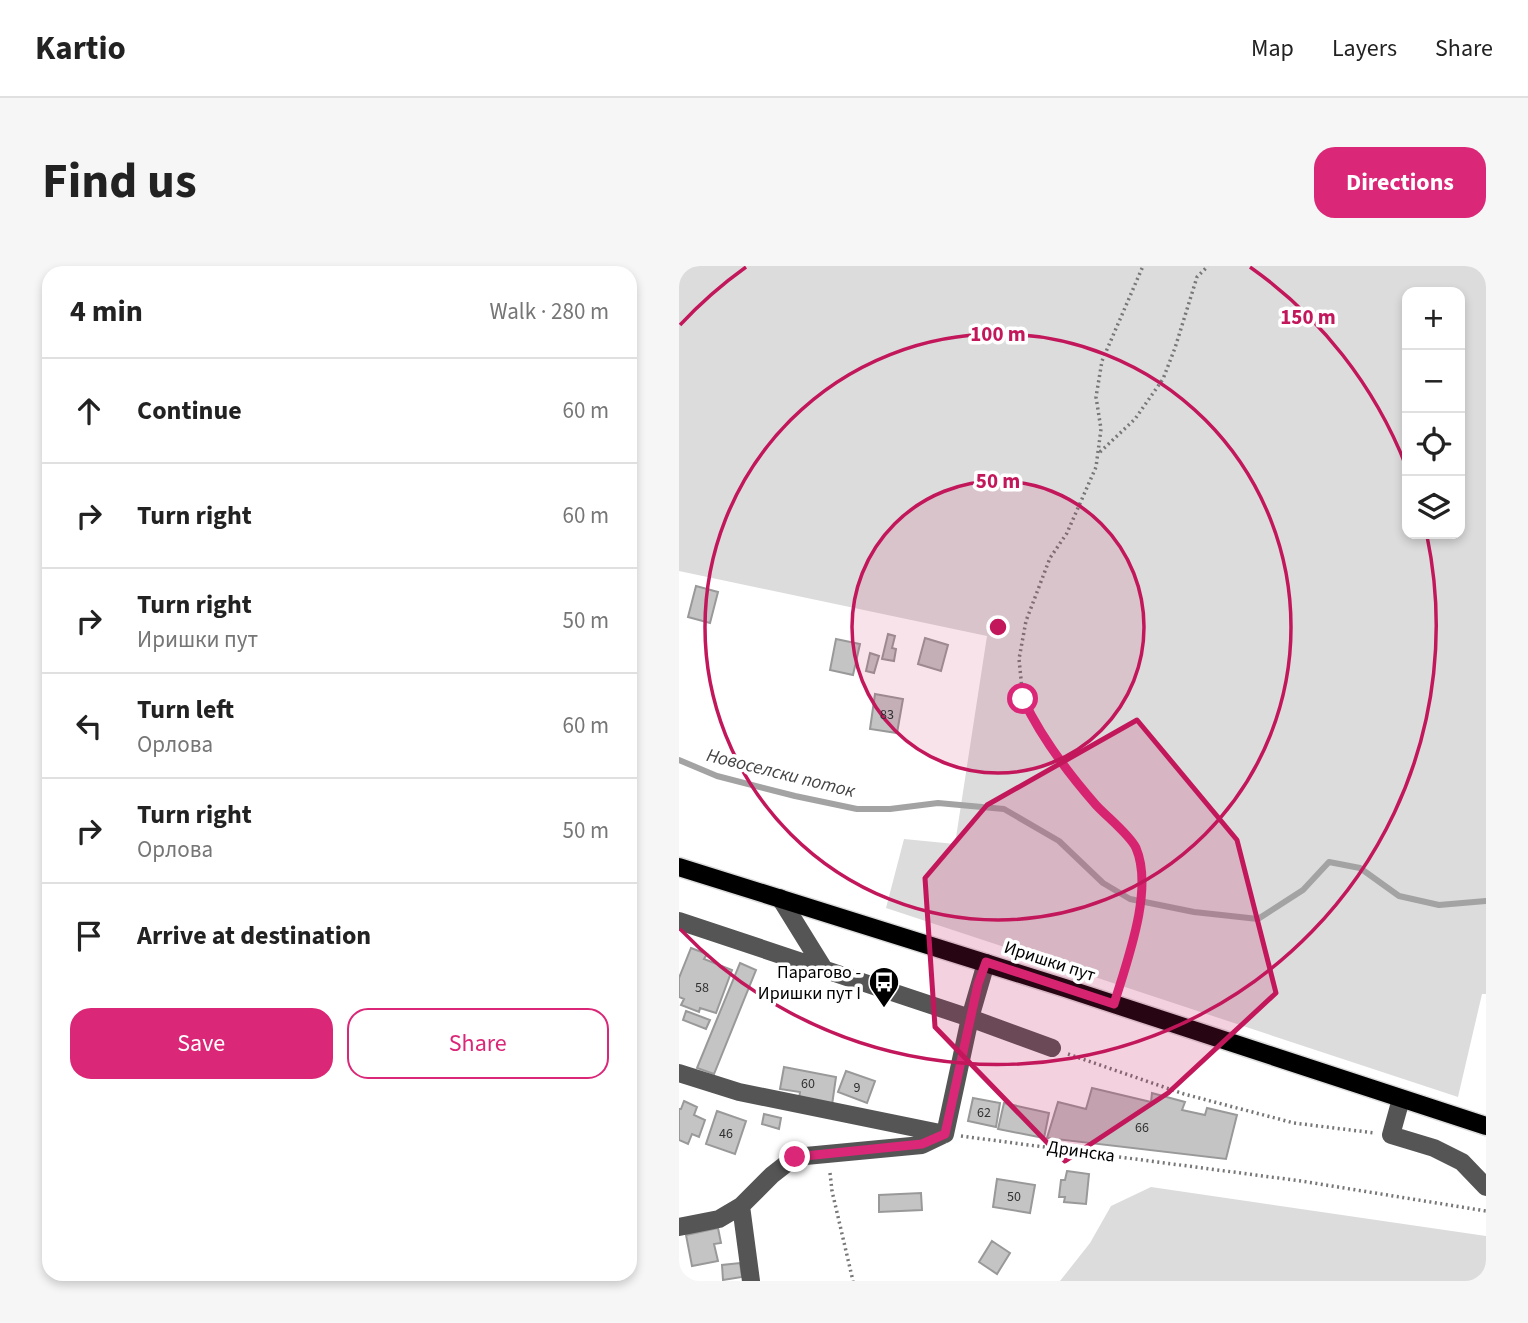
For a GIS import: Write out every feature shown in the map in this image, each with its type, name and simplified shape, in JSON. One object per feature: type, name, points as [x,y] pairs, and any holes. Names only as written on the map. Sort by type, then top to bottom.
[{"type":"main road","name":"Иришки пут","points":[[679,867],[986,962],[1486,1126]]},
{"type":"street","points":[[780,898],[824,969]]},
{"type":"street","points":[[679,921],[1052,1048]]},
{"type":"street","points":[[945,1134],[970,1018],[986,962]]},
{"type":"street","points":[[679,1073],[739,1092],[945,1134]]},
{"type":"street","points":[[1401,1099],[1391,1135],[1434,1148],[1462,1162],[1486,1187]]},
{"type":"street","points":[[679,1227],[719,1219],[741,1206],[772,1175],[795,1157],[922,1144],[945,1134]]},
{"type":"street","points":[[741,1206],[751,1281]]},
{"type":"path","points":[[1114,1004],[1142,888],[1135,846],[1094,803],[1036,726],[1023,699],[1019,659],[1026,621],[1051,558],[1067,533],[1096,467],[1101,429],[1096,397],[1102,361],[1143,266]]},
{"type":"path","points":[[1098,453],[1135,419],[1163,379],[1197,277],[1208,266]]},
{"type":"path","points":[[1052,1048],[1184,1094],[1294,1123],[1391,1135]]},
{"type":"path","name":"Дринска","points":[[945,1134],[1301,1181],[1486,1211]]},
{"type":"path","points":[[832,1153],[832,1191],[853,1281]]},
{"type":"highlighted area","points":[[1137,720],[1237,840],[1276,993],[1168,1093],[1065,1161],[935,1027],[925,878],[987,805]]},
{"type":"shaded area","points":[[679,266],[1486,266],[1486,994],[1482,994],[1458,1097],[886,908],[904,839],[955,844],[987,636],[679,571]]},
{"type":"shaded area","points":[[1151,1187],[1486,1236],[1486,1281],[1060,1281],[1090,1243],[1111,1206]]},
{"type":"building","points":[[696,586],[718,592],[710,623],[688,617]]},
{"type":"building","points":[[888,634],[895,636],[892,648],[896,649],[894,661],[882,659]]},
{"type":"building","points":[[925,638],[948,645],[941,671],[918,664]]},
{"type":"building","points":[[836,639],[860,644],[853,675],[830,670]]},
{"type":"building","points":[[870,653],[879,656],[874,673],[866,671]]},
{"type":"building","points":[[875,694],[903,699],[897,733],[870,729]]},
{"type":"building","points":[[691,948],[707,954],[704,959],[732,970],[716,1013],[700,1008],[699,1012],[681,1005],[684,999],[679,997],[679,978]]},
{"type":"building","points":[[740,963],[756,970],[714,1074],[697,1068]]},
{"type":"building","points":[[686,1011],[710,1020],[706,1029],[683,1020]]},
{"type":"building","points":[[784,1067],[836,1077],[832,1105],[799,1099],[800,1092],[780,1089]]},
{"type":"building","points":[[846,1071],[875,1081],[867,1103],[838,1092]]},
{"type":"building","points":[[1092,1088],[1151,1102],[1152,1093],[1185,1102],[1182,1110],[1205,1115],[1207,1108],[1237,1115],[1226,1159],[1047,1138],[1058,1102],[1086,1109]]},
{"type":"building","points":[[973,1098],[1000,1103],[996,1127],[968,1121]]},
{"type":"building","points":[[684,1101],[697,1107],[694,1115],[705,1120],[699,1137],[692,1134],[688,1144],[679,1140],[679,1109]]},
{"type":"building","points":[[1004,1103],[1049,1113],[1044,1138],[998,1129]]},
{"type":"building","points":[[717,1111],[746,1121],[735,1154],[706,1144]]},
{"type":"building","points":[[764,1114],[781,1118],[779,1129],[762,1124]]},
{"type":"building","points":[[1067,1171],[1089,1174],[1086,1204],[1064,1202],[1065,1197],[1059,1197],[1061,1180],[1065,1180]]},
{"type":"building","points":[[997,1179],[1035,1185],[1030,1213],[993,1207]]},
{"type":"building","points":[[921,1193],[922,1210],[879,1212],[879,1195]]},
{"type":"building","points":[[718,1228],[721,1243],[714,1244],[718,1261],[692,1266],[686,1235]]},
{"type":"building","points":[[992,1241],[1010,1253],[997,1274],[979,1262]]},
{"type":"building","points":[[740,1263],[742,1277],[723,1280],[722,1265]]},
{"type":"waterway","name":"Новоселски поток","points":[[679,760],[717,776],[857,809],[890,809],[938,803],[1004,809],[1059,841],[1103,883],[1130,899],[1194,912],[1258,919],[1303,890],[1329,862],[1360,868],[1399,896],[1439,905],[1486,901]]},
{"type":"place","name":"Парагово - Иришки пут I","points":[[884,1009]]},
{"type":"route","points":[[795,1157],[922,1144],[945,1134],[978,984],[986,962],[1114,1004],[1137,920],[1142,888],[1135,846],[1094,803],[1074,777],[1036,726],[1023,699]]}]
